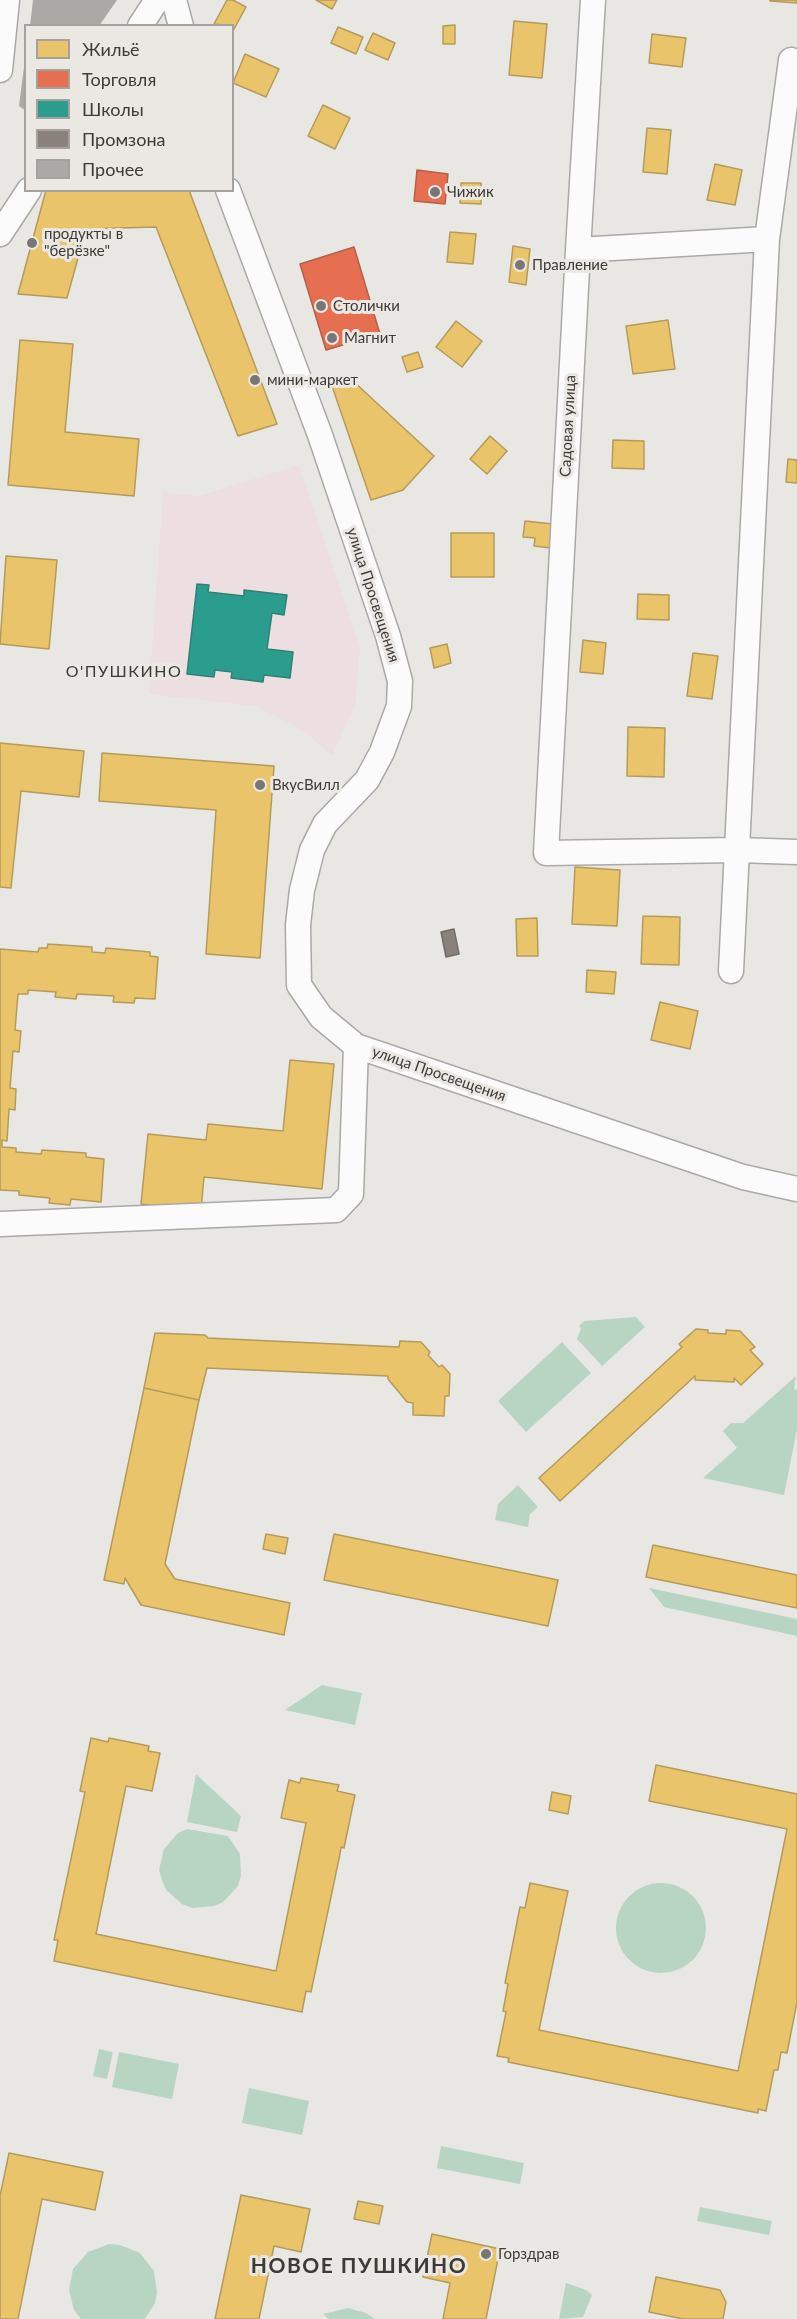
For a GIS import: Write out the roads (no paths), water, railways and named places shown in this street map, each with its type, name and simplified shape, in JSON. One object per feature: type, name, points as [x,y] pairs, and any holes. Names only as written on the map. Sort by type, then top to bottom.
[{"type":"street","points":[[0,70],[7,0]]},
{"type":"street","points":[[141,24],[157,0]]},
{"type":"street","points":[[174,0],[180,24]]},
{"type":"street","name":"Садовая улица","points":[[593,0],[546,853],[737,850]]},
{"type":"street","points":[[731,972],[767,239],[791,60]]},
{"type":"street","points":[[0,234],[28,192]]},
{"type":"street","name":"улица Просвещения","points":[[229,192],[320,435],[388,636],[400,681],[399,706],[382,752],[367,780],[325,824],[312,850],[299,913],[299,985],[321,1017],[356,1046],[743,1177],[797,1189]]},
{"type":"street","points":[[578,250],[767,239]]},
{"type":"street","points":[[737,850],[797,852]]},
{"type":"street","points":[[0,1224],[336,1210],[351,1194],[356,1046]]},
{"type":"place","name":"Чижик","points":[[435,192]]},
{"type":"place","name":"продукты в \"берёзке\"","points":[[32,243]]},
{"type":"place","name":"Правление","points":[[520,265]]},
{"type":"place","name":"Столички","points":[[321,306]]},
{"type":"place","name":"Магнит","points":[[332,338]]},
{"type":"place","name":"мини-маркет","points":[[255,380]]},
{"type":"place","name":"ВкусВилл","points":[[260,785]]},
{"type":"place","name":"Горздрав","points":[[486,2254]]},
{"type":"district","name":"О'ПУШКИНО","points":[[124,672]]},
{"type":"district","name":"НОВОЕ ПУШКИНО","points":[[359,2266]]}]
